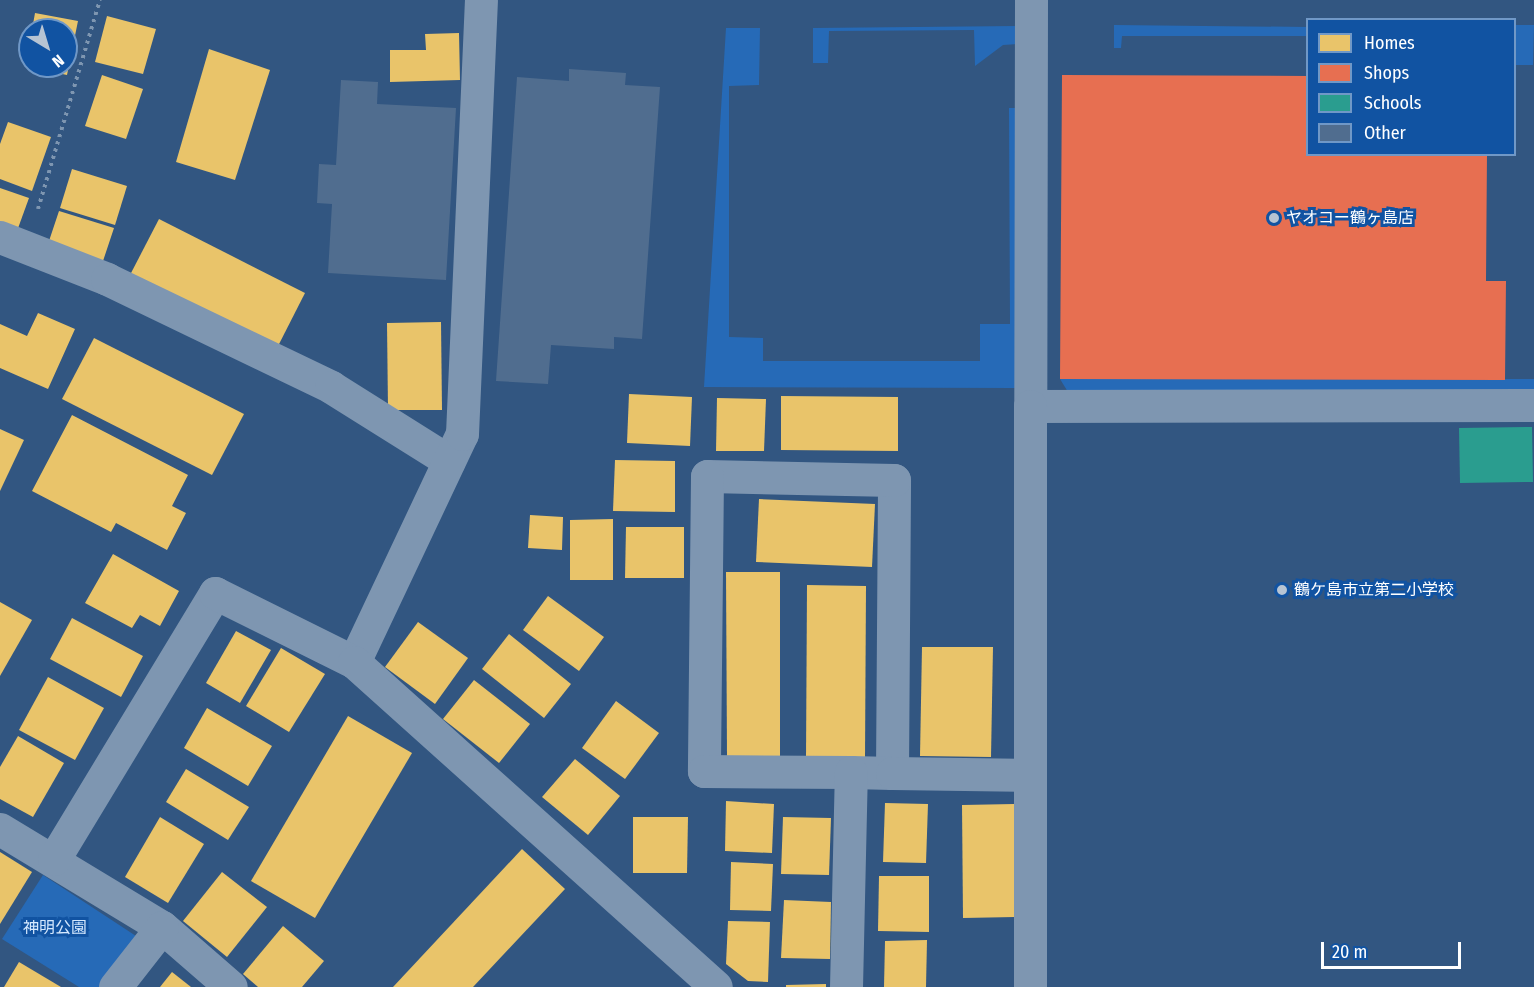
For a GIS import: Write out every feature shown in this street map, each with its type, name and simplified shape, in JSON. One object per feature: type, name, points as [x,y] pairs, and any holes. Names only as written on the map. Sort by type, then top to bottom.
[{"type":"street","points":[[354,662],[462,434],[481,0]]},
{"type":"street","points":[[1030,987],[1028,775],[1031,0]]},
{"type":"street","points":[[14,242],[107,279],[331,387],[449,461]]},
{"type":"street","points":[[1030,406],[1534,405]]},
{"type":"street","points":[[892,773],[894,480],[707,476],[704,771],[1028,775]]},
{"type":"street","points":[[54,859],[215,593],[354,662],[716,987]]},
{"type":"street","points":[[846,987],[852,772]]},
{"type":"street","points":[[0,829],[54,859],[162,927],[231,987]]},
{"type":"street","points":[[115,987],[162,927]]},
{"type":"path","points":[[14,242],[100,0]]},
{"type":"green space","points":[[1114,25],[1306,27],[1306,36],[1122,36],[1121,48],[1114,48]]},
{"type":"green space","points":[[1516,25],[1534,25],[1533,65],[1516,65]]},
{"type":"green space","points":[[1019,26],[1020,44],[1003,45],[975,66],[974,30],[829,31],[828,63],[813,63],[813,28]]},
{"type":"green space","points":[[726,28],[760,28],[759,85],[729,86],[729,337],[763,338],[763,361],[980,361],[980,324],[1010,324],[1009,108],[1019,108],[1016,388],[704,387]]},
{"type":"green space","points":[[1060,379],[1534,379],[1534,390],[1068,392]]},
{"type":"green space","name":"神明公園","points":[[43,875],[136,936],[99,987],[79,987],[2,939]]},
{"type":"building: Homes","points":[[35,13],[62,18],[34,18]]},
{"type":"building: Homes","points":[[107,16],[156,29],[143,74],[95,62]]},
{"type":"building: Homes","points":[[459,33],[460,80],[390,82],[390,50],[426,50],[425,34]]},
{"type":"building: Homes","points":[[209,49],[270,70],[235,180],[176,162]]},
{"type":"building: Homes","points":[[102,75],[143,89],[126,139],[85,126]]},
{"type":"building: Homes","points":[[8,122],[51,137],[32,191],[0,179],[0,144]]},
{"type":"building: Homes","points":[[72,169],[127,186],[115,225],[60,208]]},
{"type":"building: Homes","points":[[0,188],[29,198],[17,231],[0,225]]},
{"type":"building: Homes","points":[[59,211],[114,228],[101,267],[46,250]]},
{"type":"building: Homes","points":[[159,219],[305,293],[276,350],[130,275]]},
{"type":"building: Homes","points":[[38,313],[75,329],[48,389],[0,368],[0,324],[27,336]]},
{"type":"building: Homes","points":[[441,322],[442,410],[388,410],[387,323]]},
{"type":"building: Homes","points":[[94,338],[244,414],[212,475],[62,399]]},
{"type":"building: Homes","points":[[629,394],[692,397],[690,446],[627,443]]},
{"type":"building: Homes","points":[[781,396],[898,397],[898,451],[781,450]]},
{"type":"building: Homes","points":[[717,398],[766,399],[764,451],[716,451]]},
{"type":"building: Homes","points":[[72,415],[188,475],[172,506],[186,513],[167,550],[116,523],[111,532],[32,491]]},
{"type":"building: Homes","points":[[0,429],[24,440],[0,491]]},
{"type":"building: Homes","points":[[615,460],[675,461],[675,512],[613,511]]},
{"type":"building: Homes","points":[[759,499],[875,504],[872,567],[756,562]]},
{"type":"building: Homes","points":[[530,515],[563,517],[562,550],[528,548]]},
{"type":"building: Homes","points":[[613,519],[613,580],[570,580],[570,520]]},
{"type":"building: Homes","points":[[626,527],[684,527],[684,578],[625,578]]},
{"type":"building: Homes","points":[[113,554],[179,591],[160,626],[140,615],[132,628],[85,603]]},
{"type":"building: Homes","points":[[726,572],[780,572],[780,757],[727,757]]},
{"type":"building: Homes","points":[[807,585],[866,586],[865,758],[806,758]]},
{"type":"building: Homes","points":[[548,596],[604,637],[579,671],[523,630]]},
{"type":"building: Homes","points":[[0,602],[32,620],[0,676]]},
{"type":"building: Homes","points":[[72,618],[143,656],[121,697],[50,659]]},
{"type":"building: Homes","points":[[418,622],[468,658],[435,704],[385,667]]},
{"type":"building: Homes","points":[[236,631],[271,650],[240,703],[206,683]]},
{"type":"building: Homes","points":[[509,634],[571,684],[544,718],[482,669]]},
{"type":"building: Homes","points":[[922,647],[993,647],[991,757],[920,756]]},
{"type":"building: Homes","points":[[281,648],[325,674],[289,732],[246,706]]},
{"type":"building: Homes","points":[[48,677],[104,708],[75,760],[19,730]]},
{"type":"building: Homes","points":[[474,680],[530,724],[499,763],[443,719]]},
{"type":"building: Homes","points":[[616,701],[659,733],[625,779],[582,748]]},
{"type":"building: Homes","points":[[207,708],[272,746],[248,786],[184,748]]},
{"type":"building: Homes","points":[[348,716],[412,753],[315,918],[251,881]]},
{"type":"building: Homes","points":[[18,736],[64,763],[33,817],[0,799],[0,767]]},
{"type":"building: Homes","points":[[575,759],[620,796],[588,835],[542,797]]},
{"type":"building: Homes","points":[[186,769],[249,807],[228,840],[166,802]]},
{"type":"building: Homes","points":[[726,801],[774,804],[772,853],[725,851]]},
{"type":"building: Homes","points":[[885,803],[928,804],[926,863],[883,862]]},
{"type":"building: Homes","points":[[1014,804],[1015,917],[963,918],[962,805]]},
{"type":"building: Homes","points":[[160,817],[204,844],[168,903],[125,877]]},
{"type":"building: Homes","points":[[633,817],[688,817],[687,873],[633,873]]},
{"type":"building: Homes","points":[[783,817],[831,818],[829,875],[781,874]]},
{"type":"building: Homes","points":[[522,849],[565,889],[473,987],[393,987]]},
{"type":"building: Homes","points":[[0,852],[32,872],[0,924]]},
{"type":"building: Homes","points":[[731,862],[773,864],[771,911],[730,910]]},
{"type":"building: Homes","points":[[222,872],[267,907],[227,957],[183,921]]},
{"type":"building: Homes","points":[[879,876],[929,876],[929,932],[878,931]]},
{"type":"building: Homes","points":[[784,900],[831,902],[830,959],[781,958]]},
{"type":"building: Homes","points":[[728,921],[770,922],[768,982],[748,981],[726,964]]},
{"type":"building: Homes","points":[[283,926],[324,961],[302,987],[258,987],[243,974]]},
{"type":"building: Homes","points":[[927,940],[926,987],[884,987],[885,941]]},
{"type":"building: Homes","points":[[19,962],[61,987],[4,987]]},
{"type":"building: Homes","points":[[172,972],[191,987],[160,987]]},
{"type":"building: Homes","points":[[826,984],[826,987],[786,987],[786,985]]},
{"type":"building: Shops","name":"ヤオコー鶴ヶ島店","points":[[1062,75],[1306,76],[1306,156],[1487,156],[1486,281],[1506,281],[1505,380],[1060,379]]},
{"type":"building: Schools","points":[[1532,427],[1533,482],[1460,483],[1459,428]]},
{"type":"building: Other","points":[[569,69],[626,73],[625,85],[660,87],[642,339],[614,337],[614,349],[551,345],[548,384],[496,381],[517,77],[569,81]]},
{"type":"building: Other","points":[[341,80],[378,82],[377,104],[456,108],[446,280],[328,273],[332,204],[317,203],[319,164],[336,165]]},
{"type":"place","name":"ヤオコー鶴ヶ島店","points":[[1274,218]]},
{"type":"place","name":"鶴ケ島市立第二小学校","points":[[1282,590]]}]
